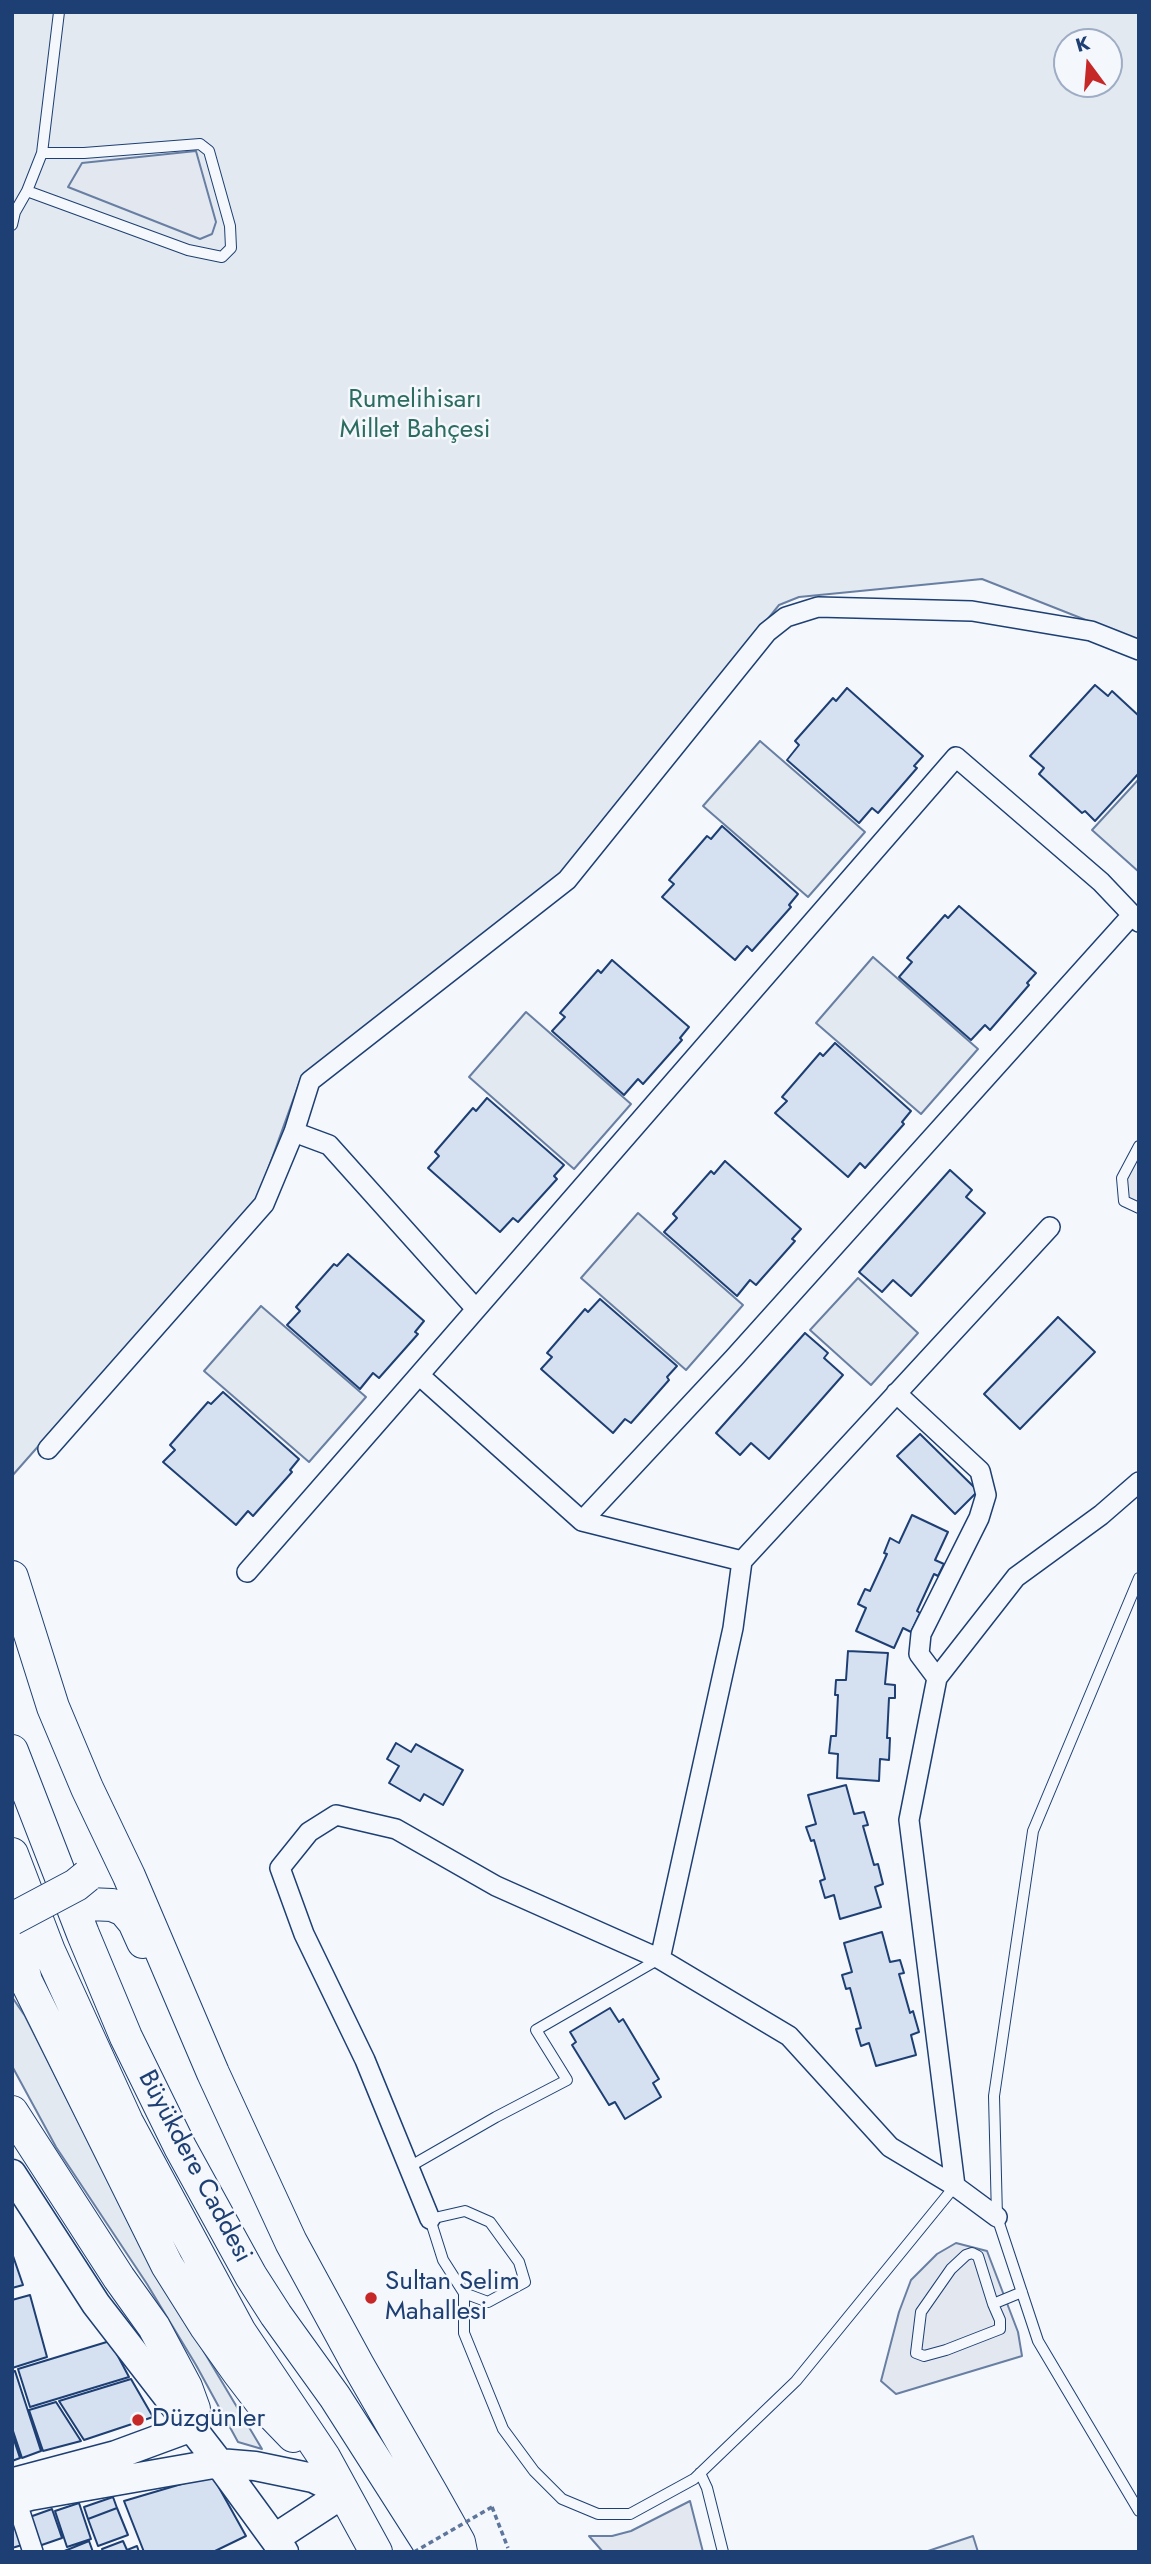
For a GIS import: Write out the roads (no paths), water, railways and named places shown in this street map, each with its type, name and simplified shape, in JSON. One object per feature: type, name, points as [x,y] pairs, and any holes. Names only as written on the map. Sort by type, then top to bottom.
[{"type":"main road","points":[[12,1577],[53,1707],[180,1998],[291,2242],[459,2542],[461,2552]]},
{"type":"main road","name":"Büyükdere Caddesi","points":[[12,1751],[83,1934],[126,2037],[164,2117],[251,2276],[335,2397],[434,2552]]},
{"type":"main road","points":[[87,1788],[95,1817],[97,1852],[96,1866],[88,1890]]},
{"type":"main road","name":"Büyükdere Caddesi","points":[[13,1859],[50,1951],[127,2122],[240,2332],[324,2458],[376,2552]]},
{"type":"main road","points":[[180,1998],[168,1975],[152,1958],[134,1922],[124,1910],[88,1890],[76,1885],[24,1925],[19,1976],[161,2253],[199,2317],[264,2406],[303,2445],[324,2458]]},
{"type":"main road","points":[[12,2112],[119,2278],[154,2327],[186,2387],[194,2409],[192,2427]]},
{"type":"street","points":[[48,1449],[264,1204],[294,1132],[310,1081],[567,880],[767,632],[786,617],[818,607],[972,611],[1091,631],[1139,650]]},
{"type":"street","points":[[247,1572],[956,757],[1101,882],[1135,918],[582,1521]]},
{"type":"street","points":[[294,1132],[329,1145],[476,1309]]},
{"type":"street","points":[[660,1959],[733,1628],[742,1561],[1050,1227]]},
{"type":"street","points":[[419,1375],[582,1521],[742,1561]]},
{"type":"street","points":[[896,1392],[980,1471],[986,1495],[979,1518],[921,1634],[919,1654],[937,1678]]},
{"type":"street","points":[[955,2186],[909,1820],[937,1678],[1016,1577],[1101,1515],[1139,1482]]},
{"type":"street","points":[[430,2219],[365,2060],[304,1934],[280,1867],[309,1832],[336,1815],[396,1829],[496,1886],[660,1959],[789,2036],[890,2147],[955,2186],[997,2217]]},
{"type":"street","points":[[12,2174],[96,2304],[192,2427],[219,2463],[279,2545],[344,2493],[304,2476],[256,2466],[219,2463],[14,2494]]},
{"type":"street","points":[[14,2494],[192,2427]]},
{"type":"street","points":[[14,2494],[33,2552]]},
{"type":"lane","points":[[12,225],[15,212],[27,191],[42,153],[59,12]]},
{"type":"lane","points":[[27,191],[188,250],[222,257],[231,248],[230,226],[209,151],[200,144],[84,153],[42,153]]},
{"type":"lane","points":[[1139,1146],[1122,1178],[1124,1201],[1139,1208]]},
{"type":"lane","points":[[1139,1578],[1033,1832],[994,2096],[997,2217],[1038,2342],[1139,2511]]},
{"type":"lane","points":[[409,2167],[567,2080],[536,2030],[660,1959]]},
{"type":"lane","points":[[464,2293],[488,2302],[525,2282],[519,2262],[490,2222],[465,2211],[430,2219],[443,2260],[464,2293],[464,2333],[503,2429],[534,2471],[562,2499],[598,2514],[629,2514],[694,2479],[796,2381],[955,2186]]},
{"type":"lane","points":[[972,2253],[978,2256],[993,2304],[1000,2320],[1000,2329],[946,2350],[924,2356],[916,2353],[921,2312],[951,2269],[966,2255],[972,2253]]},
{"type":"lane","points":[[993,2304],[1021,2292]]},
{"type":"lane","points":[[700,2473],[707,2488],[723,2552]]},
{"type":"place","name":"Sultan Selim Mahallesi","points":[[371,2298]]},
{"type":"place","name":"Düzgünler","points":[[138,2420]]},
{"type":"park label","name":"Rumelihisarı Millet Bahçesi","points":[[415,416]]}]
